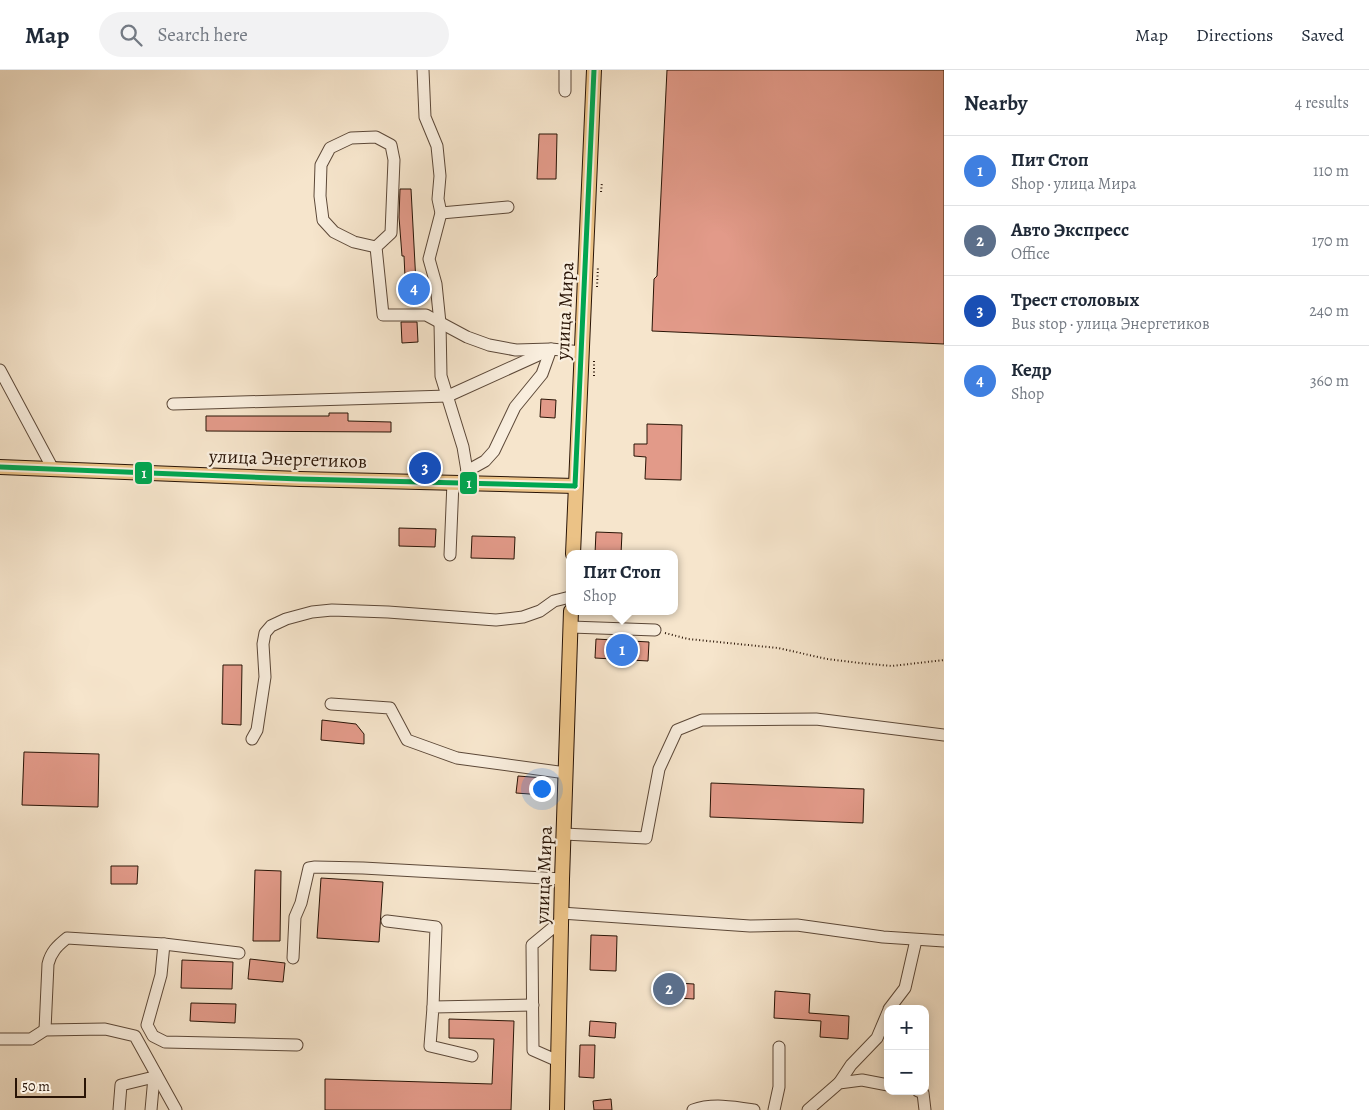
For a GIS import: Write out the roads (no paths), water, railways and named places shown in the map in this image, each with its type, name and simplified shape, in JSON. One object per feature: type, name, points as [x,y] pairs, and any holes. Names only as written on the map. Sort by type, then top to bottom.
[{"type":"main road","name":"улица Мира","points":[[573,550],[594,70]]},
{"type":"main road","name":"улица Энергетиков","points":[[0,467],[300,479],[461,479],[575,486]]},
{"type":"main road","name":"улица Мира","points":[[557,1110],[562,879],[571,615]]},
{"type":"lane","points":[[423,70],[425,117],[437,146],[440,176],[438,199],[441,213],[429,259],[436,284],[440,323],[441,376],[462,447],[461,479],[450,555]]},
{"type":"lane","points":[[565,70],[565,90]]},
{"type":"lane","points":[[376,137],[391,145],[394,160],[391,233],[376,247],[354,242],[334,232],[323,220],[320,196],[321,165],[330,148],[351,138],[376,137]]},
{"type":"lane","points":[[441,213],[508,207]]},
{"type":"lane","points":[[376,247],[383,315],[426,315],[467,337],[489,345],[516,350],[551,349],[582,352]]},
{"type":"lane","points":[[173,404],[448,396],[551,349]]},
{"type":"lane","points":[[461,479],[485,461],[494,451],[515,407],[542,374],[551,349]]},
{"type":"lane","points":[[0,370],[53,469]]},
{"type":"lane","points":[[252,739],[257,730],[265,677],[263,644],[265,633],[270,626],[286,619],[312,612],[332,610],[496,620],[523,617],[540,611],[554,601],[566,598]]},
{"type":"lane","points":[[571,627],[655,630]]},
{"type":"lane","points":[[331,704],[390,708],[407,740],[456,758],[566,773]]},
{"type":"lane","points":[[564,834],[646,838],[659,769],[677,730],[702,720],[816,719],[944,735]]},
{"type":"lane","points":[[293,958],[295,917],[301,903],[308,868],[363,868],[562,879]]},
{"type":"lane","points":[[558,1061],[533,1050],[532,945],[561,917],[750,926],[797,926],[883,938],[944,941]]},
{"type":"lane","points":[[387,921],[436,927],[430,1046],[472,1056]]},
{"type":"lane","points":[[45,1030],[48,964],[51,954],[67,938],[164,944],[239,953]]},
{"type":"lane","points":[[892,1005],[905,988],[916,940]]},
{"type":"lane","points":[[164,944],[161,975],[147,1025],[153,1036],[164,1042],[297,1045]]},
{"type":"lane","points":[[433,1007],[533,1005]]},
{"type":"lane","points":[[808,1110],[839,1083],[851,1065],[876,1038],[884,1021]]},
{"type":"lane","points":[[0,1039],[31,1039],[45,1030],[105,1029],[135,1036],[155,1076],[176,1110]]},
{"type":"lane","points":[[774,1110],[779,1087],[779,1046]]},
{"type":"lane","points":[[119,1110],[121,1085],[155,1076]]},
{"type":"lane","points":[[151,1110],[155,1076]]},
{"type":"lane","points":[[839,1083],[862,1080],[884,1084]]},
{"type":"lane","points":[[923,1095],[925,1110]]},
{"type":"lane","points":[[693,1110],[701,1107],[735,1107],[754,1110]]},
{"type":"place","name":"Кедр","points":[[414,289]]},
{"type":"place","name":"Трест столовых","points":[[425,468]]},
{"type":"place","name":"Пит Стоп","points":[[622,650]]},
{"type":"place","name":"Авто Экспресс","points":[[669,989]]}]
